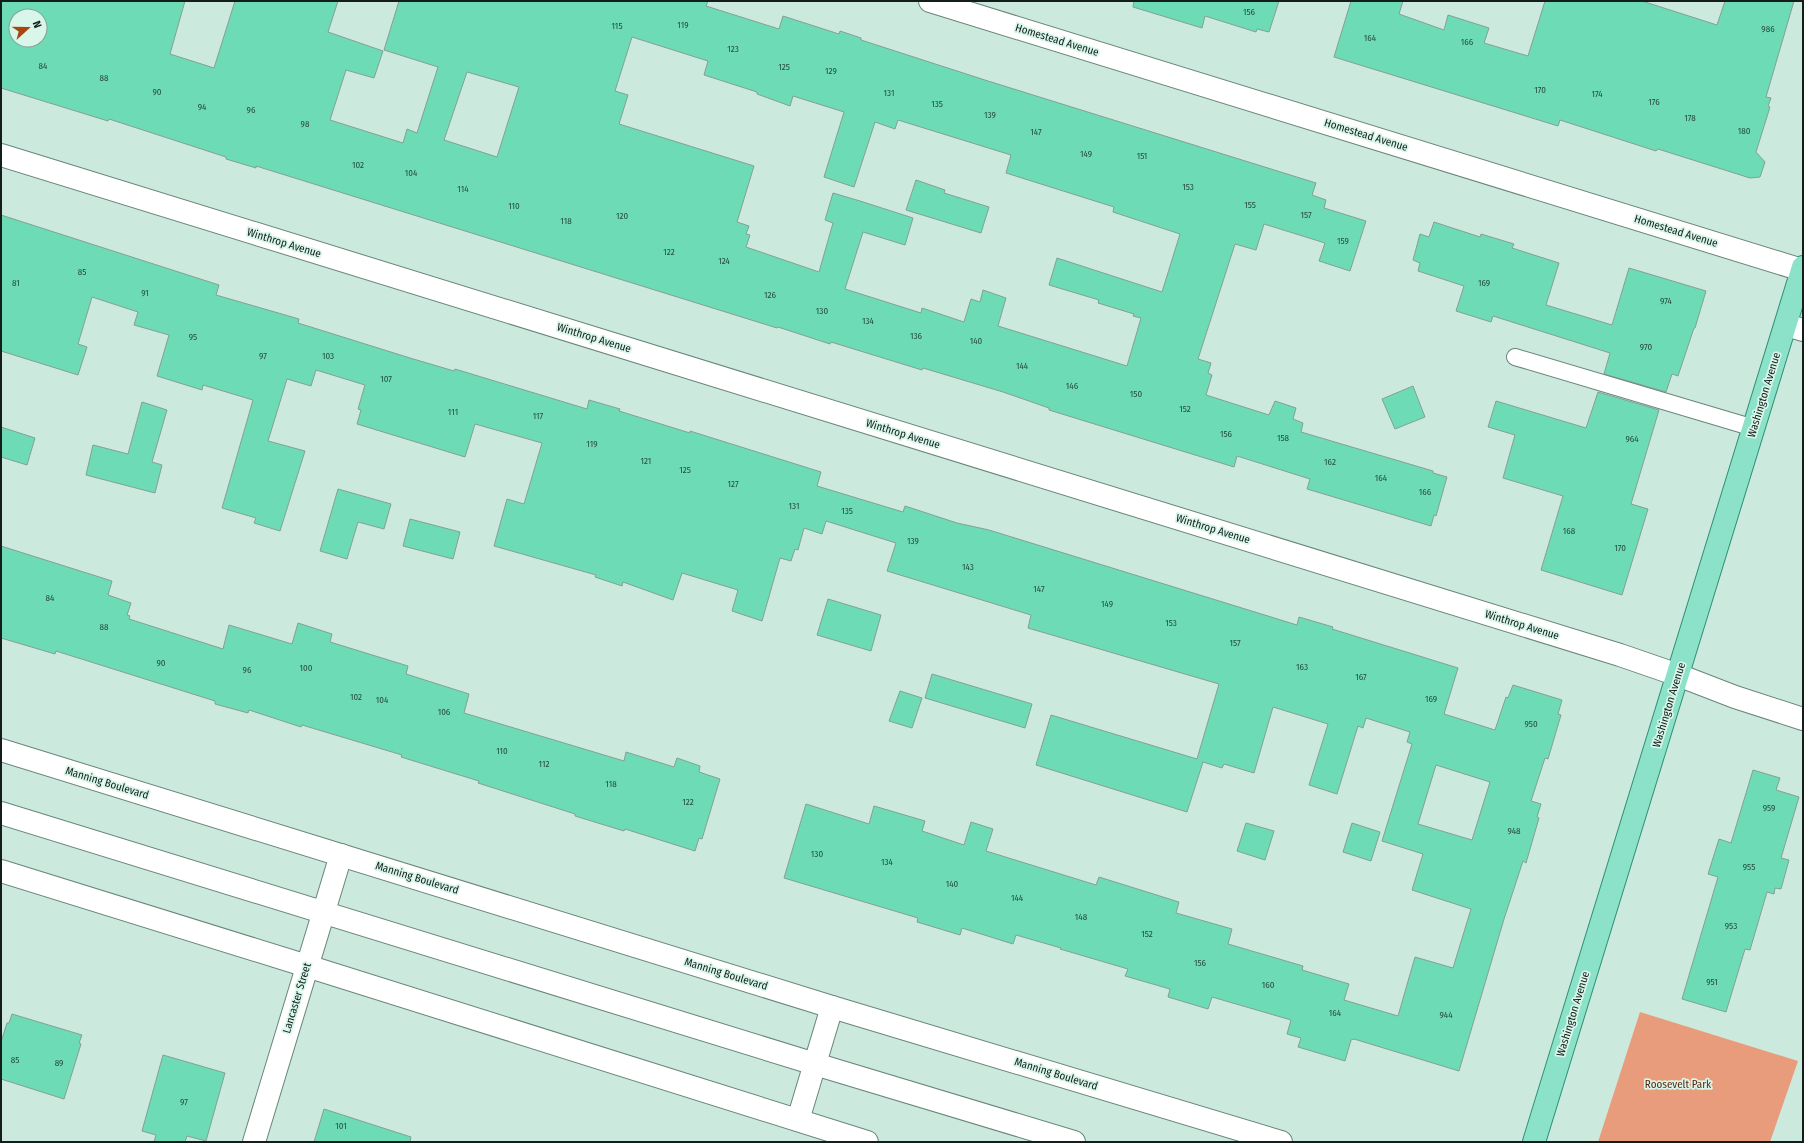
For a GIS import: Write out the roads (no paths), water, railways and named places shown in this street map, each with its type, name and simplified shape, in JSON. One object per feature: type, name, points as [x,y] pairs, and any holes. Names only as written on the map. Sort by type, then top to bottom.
[{"type":"main road","name":"Washington Avenue","points":[[1534,1142],[1754,428],[1794,328],[1803,268]]},
{"type":"street","name":"Homestead Avenue","points":[[930,1],[1803,268]]},
{"type":"street","name":"Winthrop Avenue","points":[[1,155],[1582,643],[1678,674],[1734,697],[1803,719]]},
{"type":"street","name":"Manning Boulevard","points":[[1,750],[832,1007],[1281,1142]]},
{"type":"street","points":[[1,813],[815,1064],[1074,1142]]},
{"type":"street","name":"Lancaster Street","points":[[254,1142],[341,855]]},
{"type":"street","points":[[1,871],[867,1142]]},
{"type":"street","points":[[798,1120],[832,1007]]},
{"type":"lane","points":[[1515,357],[1754,428]]},
{"type":"park label","name":"Roosevelt Park","points":[[1678,1084]]}]
